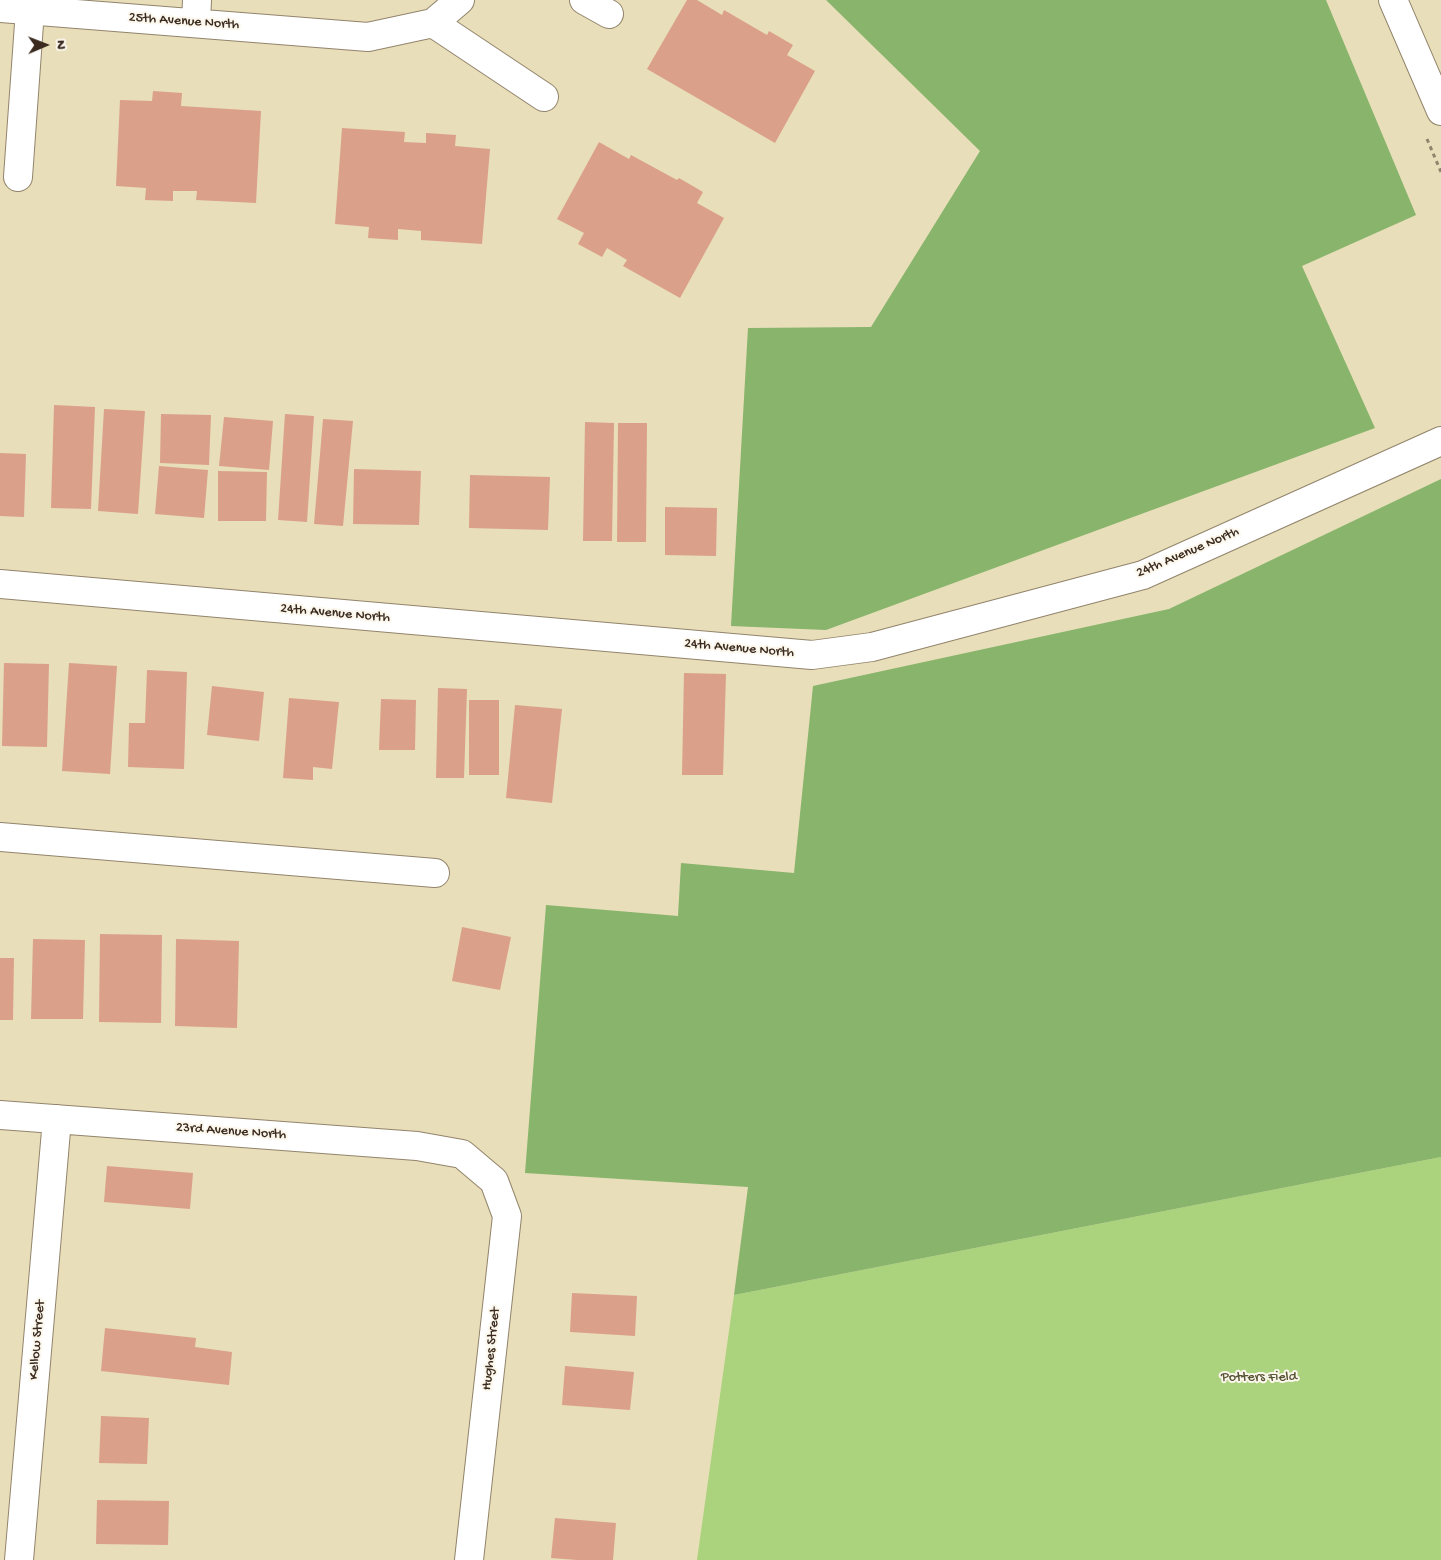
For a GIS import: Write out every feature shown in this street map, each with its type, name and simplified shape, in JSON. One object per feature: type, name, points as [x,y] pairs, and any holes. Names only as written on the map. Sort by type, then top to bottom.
[{"type":"street","points":[[460,0],[433,23],[544,97]]},
{"type":"street","points":[[584,0],[609,14]]},
{"type":"street","points":[[1394,0],[1441,110]]},
{"type":"street","name":"25th Avenue North","points":[[0,8],[196,12],[368,37],[433,23]]},
{"type":"street","points":[[18,178],[30,10]]},
{"type":"street","name":"24th Avenue North","points":[[0,584],[812,655],[872,647],[1143,575],[1441,441]]},
{"type":"street","points":[[0,837],[435,873]]},
{"type":"street","name":"23rd Avenue North","points":[[0,1115],[418,1146],[462,1154]]},
{"type":"street","name":"Kellow Street","points":[[19,1560],[57,1119]]},
{"type":"street","name":"Hughes Street","points":[[462,1154],[494,1181],[507,1216],[469,1560]]},
{"type":"green space","points":[[826,0],[1326,0],[1416,215],[1302,266],[1375,428],[826,630],[731,626],[748,328],[871,327],[980,151]]},
{"type":"green space","points":[[1441,479],[1441,1157],[734,1295],[748,1187],[525,1173],[546,905],[678,916],[681,863],[794,873],[813,686],[1169,609]]},
{"type":"green space","name":"Potters Field","points":[[1441,1157],[1441,1560],[697,1560],[734,1295]]},
{"type":"building","points":[[687,0],[697,0],[722,15],[724,10],[767,35],[769,31],[793,45],[787,55],[815,71],[775,143],[647,69]]},
{"type":"building","points":[[153,91],[182,93],[181,106],[261,111],[256,203],[196,200],[197,191],[173,191],[173,201],[145,200],[146,188],[116,186],[120,100],[152,101]]},
{"type":"building","points":[[342,128],[405,132],[404,142],[426,143],[426,133],[456,135],[455,146],[490,149],[482,244],[421,240],[421,231],[398,229],[398,240],[368,238],[369,227],[335,224]]},
{"type":"building","points":[[599,142],[629,159],[631,155],[703,192],[697,203],[724,218],[680,298],[623,266],[627,260],[607,248],[602,257],[578,244],[584,233],[557,219]]},
{"type":"building","points":[[54,405],[95,407],[91,509],[51,508]]},
{"type":"building","points":[[104,409],[145,411],[138,514],[98,511]]},
{"type":"building","points":[[161,414],[211,415],[209,465],[160,463]]},
{"type":"building","points":[[285,414],[314,416],[307,522],[278,520]]},
{"type":"building","points":[[224,417],[273,421],[269,470],[219,466]]},
{"type":"building","points":[[323,419],[353,421],[343,526],[314,524]]},
{"type":"building","points":[[585,422],[614,423],[612,541],[583,541]]},
{"type":"building","points":[[618,423],[647,423],[646,542],[617,542]]},
{"type":"building","points":[[0,453],[26,454],[24,517],[0,516]]},
{"type":"building","points":[[159,466],[208,470],[204,518],[155,514]]},
{"type":"building","points":[[354,469],[421,471],[419,525],[353,524]]},
{"type":"building","points":[[218,471],[267,472],[266,521],[218,521]]},
{"type":"building","points":[[470,475],[550,477],[548,530],[469,528]]},
{"type":"building","points":[[665,507],[717,508],[716,556],[665,555]]},
{"type":"building","points":[[4,663],[49,664],[47,747],[2,746]]},
{"type":"building","points":[[69,663],[117,666],[110,774],[62,771]]},
{"type":"building","points":[[147,670],[187,672],[184,769],[128,767],[129,723],[145,723]]},
{"type":"building","points":[[684,673],[726,674],[723,775],[682,775]]},
{"type":"building","points":[[212,686],[264,692],[259,741],[207,735]]},
{"type":"building","points":[[438,688],[467,689],[464,778],[436,778]]},
{"type":"building","points":[[289,698],[339,702],[332,769],[313,767],[313,780],[283,778]]},
{"type":"building","points":[[381,699],[416,700],[415,750],[379,750]]},
{"type":"building","points":[[469,700],[499,700],[499,775],[469,775]]},
{"type":"building","points":[[515,705],[562,709],[552,803],[506,798]]},
{"type":"building","points":[[462,927],[511,937],[500,990],[452,981]]},
{"type":"building","points":[[100,934],[162,935],[161,1023],[99,1022]]},
{"type":"building","points":[[33,939],[85,940],[83,1019],[31,1019]]},
{"type":"building","points":[[176,939],[239,941],[237,1028],[175,1026]]},
{"type":"building","points":[[0,958],[14,958],[13,1020],[0,1020]]},
{"type":"building","points":[[107,1166],[193,1173],[190,1209],[104,1202]]},
{"type":"building","points":[[572,1293],[637,1296],[635,1336],[570,1332]]},
{"type":"building","points":[[105,1328],[196,1338],[195,1347],[232,1352],[229,1385],[101,1371]]},
{"type":"building","points":[[565,1366],[634,1372],[630,1410],[562,1405]]},
{"type":"building","points":[[101,1416],[149,1418],[147,1464],[99,1463]]},
{"type":"building","points":[[97,1500],[169,1501],[168,1545],[96,1544]]},
{"type":"building","points":[[555,1518],[616,1523],[613,1560],[551,1558]]}]
